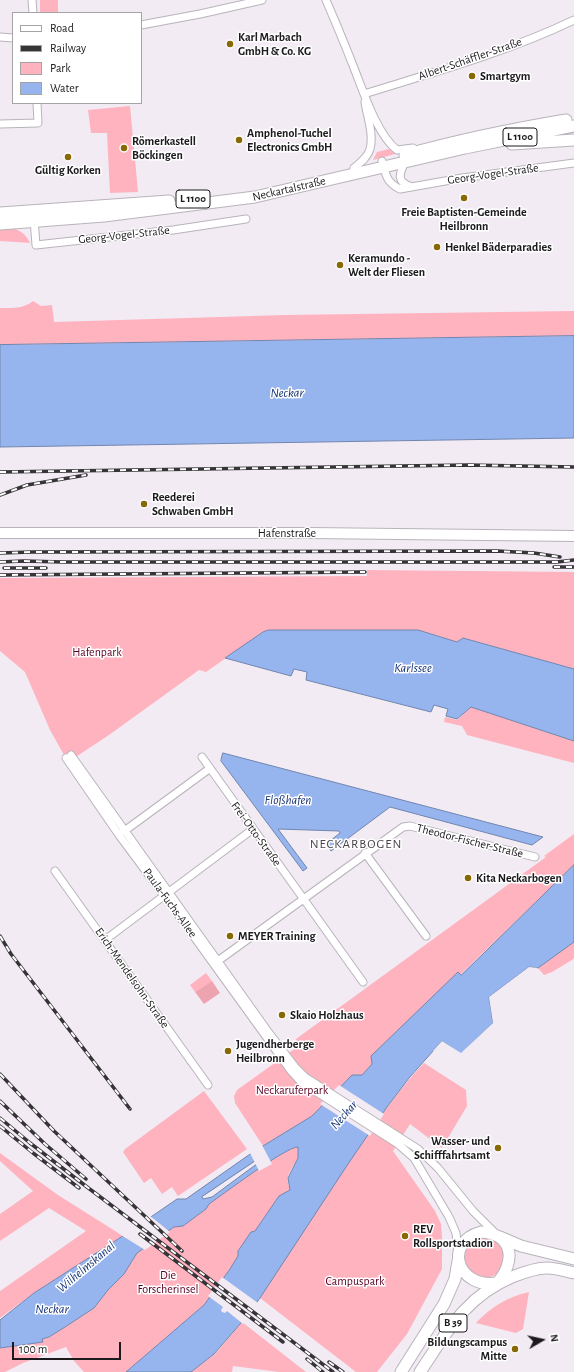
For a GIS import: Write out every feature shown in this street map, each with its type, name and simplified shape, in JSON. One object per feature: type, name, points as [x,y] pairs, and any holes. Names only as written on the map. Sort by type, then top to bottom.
[{"type":"main road","name":"Neckartalstraße","points":[[0,213],[34,216],[104,216],[255,197],[462,144],[572,120]]},
{"type":"main road","points":[[462,144],[574,140]]},
{"type":"main road","name":"Neckartalstraße","points":[[0,224],[34,216],[176,201],[244,192],[354,168],[405,162],[462,144]]},
{"type":"main road","name":"Hafenstraße","points":[[0,533],[366,533],[574,536]]},
{"type":"main road","name":"B 39","points":[[401,1372],[444,1304],[455,1279],[460,1247],[465,1240],[473,1234],[491,1232],[521,1246],[574,1259]]},
{"type":"main road","points":[[458,1256],[460,1267],[466,1276],[476,1282],[486,1284],[497,1283],[504,1276],[510,1259],[509,1250],[505,1242],[499,1236]]},
{"type":"main road","name":"B 39","points":[[420,1372],[456,1319],[480,1295],[497,1283],[518,1274],[539,1268],[555,1269],[574,1273]]},
{"type":"street","points":[[32,0],[33,12]]},
{"type":"street","points":[[142,26],[262,0]]},
{"type":"street","points":[[326,0],[364,94],[381,131],[390,145],[397,150],[462,144]]},
{"type":"street","name":"Albert-Schäffler-Straße","points":[[364,94],[502,50],[574,20]]},
{"type":"street","points":[[0,37],[12,38]]},
{"type":"street","points":[[354,168],[362,161],[370,150],[371,136],[364,94]]},
{"type":"street","points":[[0,124],[38,123],[37,104]]},
{"type":"street","points":[[405,162],[400,172],[401,179],[405,185],[412,187]]},
{"type":"street","name":"Georg-Vogel-Straße","points":[[383,164],[385,175],[392,185],[400,189],[462,178],[574,162]]},
{"type":"street","name":"Georg-Vogel-Straße","points":[[34,216],[36,245],[165,231],[246,219]]},
{"type":"street","name":"Paula-Fuchs-Allee","points":[[68,756],[276,1047],[303,1079],[400,1141]]},
{"type":"street","name":"Frei-Otto-Straße","points":[[202,757],[303,899]]},
{"type":"street","points":[[122,833],[210,769]]},
{"type":"street","name":"Theodor-Fischer-Straße","points":[[216,962],[403,827],[410,826],[535,857]]},
{"type":"street","points":[[105,940],[253,829]]},
{"type":"street","points":[[366,853],[426,936]]},
{"type":"street","name":"Erich-Mendelsohn-Straße","points":[[55,871],[208,1085]]},
{"type":"street","points":[[303,899],[363,982]]},
{"type":"street","points":[[400,1141],[418,1149],[438,1168],[473,1211],[499,1236]]},
{"type":"street","points":[[400,1141],[414,1158],[450,1217],[456,1233],[458,1256]]},
{"type":"green space","points":[[40,0],[58,0],[58,12],[40,12]]},
{"type":"green space","points":[[130,106],[138,192],[110,193],[107,133],[91,133],[88,110]]},
{"type":"green space","points":[[389,149],[395,154],[373,160],[377,152]]},
{"type":"green space","points":[[8,226],[18,230],[28,239],[30,243],[0,241],[0,227]]},
{"type":"green space","points":[[33,301],[41,306],[52,305],[54,322],[285,315],[574,311],[574,336],[0,345],[0,308],[21,307]]},
{"type":"green space","name":"Hafenpark","points":[[367,570],[574,572],[574,669],[463,638],[457,642],[418,630],[269,630],[263,632],[206,672],[199,670],[109,735],[68,762],[50,730],[25,672],[0,651],[0,578],[367,576]]},
{"type":"green space","points":[[471,707],[574,741],[574,763],[467,735],[462,726],[444,722],[445,717],[457,720]]},
{"type":"green space","name":"Neckaruferpark","points":[[574,834],[574,865],[460,975],[458,973],[371,1056],[372,1064],[362,1075],[352,1075],[312,1116],[263,1146],[235,1103],[234,1096],[237,1090],[297,1047],[296,1039],[546,857],[544,856]]},
{"type":"green space","points":[[574,942],[574,958],[552,972],[544,975],[538,968]]},
{"type":"green space","points":[[206,973],[212,981],[195,992],[190,985]]},
{"type":"green space","name":"Campuspark","points":[[424,1063],[466,1090],[467,1106],[442,1148],[410,1124],[393,1151],[435,1211],[441,1224],[442,1269],[407,1334],[377,1372],[356,1372],[260,1298],[364,1140],[385,1110]]},
{"type":"green space","points":[[204,1091],[247,1149],[178,1196],[172,1187],[162,1194],[151,1178],[144,1183],[123,1152]]},
{"type":"green space","name":"Die Forscherinsel","points":[[298,1147],[299,1155],[289,1173],[288,1184],[290,1190],[279,1196],[255,1231],[251,1232],[238,1251],[238,1256],[230,1269],[204,1305],[126,1372],[84,1372],[74,1361],[66,1347],[23,1363],[5,1372],[0,1372],[0,1348],[42,1342],[42,1339],[49,1337],[94,1308],[108,1290],[124,1274],[137,1253],[174,1227],[183,1226],[206,1209],[208,1204],[261,1167],[288,1150]]},
{"type":"green space","points":[[0,1153],[58,1195],[123,1236],[34,1293],[0,1318],[0,1291],[86,1231],[49,1208],[0,1241],[0,1214],[33,1191],[0,1161]]},
{"type":"green space","points":[[480,1238],[488,1238],[495,1241],[501,1247],[504,1258],[501,1269],[495,1275],[488,1278],[480,1278],[473,1275],[467,1269],[464,1262],[464,1254],[467,1247],[473,1241]]},
{"type":"green space","points":[[529,1292],[523,1329],[516,1333],[476,1323],[500,1303]]},
{"type":"green space","points":[[242,1322],[306,1372],[279,1372],[233,1366],[232,1372],[191,1372],[215,1354]]},
{"type":"shaded area","points":[[212,981],[220,993],[204,1004],[195,992]]},
{"type":"water","name":"Neckar","points":[[574,336],[574,438],[0,447],[0,345]]},
{"type":"water","name":"Karlssee","points":[[269,630],[418,630],[457,642],[463,638],[574,669],[574,741],[471,707],[457,719],[446,716],[448,709],[434,705],[431,712],[306,680],[307,672],[294,669],[291,676],[225,658],[263,632]]},
{"type":"water","name":"Floßhafen","points":[[223,753],[543,837],[532,845],[390,807],[331,851],[326,844],[340,833],[339,831],[278,829],[307,868],[303,871],[221,761]]},
{"type":"water","points":[[574,865],[574,942],[538,968],[529,967],[489,997],[493,1023],[461,1054],[442,1041],[409,1078],[348,1164],[260,1298],[247,1316],[214,1354],[191,1372],[126,1372],[204,1305],[230,1269],[238,1256],[238,1251],[251,1232],[255,1231],[279,1196],[290,1190],[288,1178],[298,1158],[298,1147],[281,1154],[268,1162],[209,1204],[206,1209],[183,1226],[174,1227],[137,1253],[124,1274],[108,1290],[94,1308],[49,1337],[42,1339],[43,1342],[0,1348],[0,1320],[34,1293],[123,1236],[177,1199],[186,1199],[253,1152],[312,1116],[352,1075],[362,1075],[372,1064],[371,1056],[458,972],[461,975]],"holes":[[[257,1160],[258,1163],[212,1197],[203,1199],[202,1197]]]},
{"type":"pier","points":[[529,967],[538,968],[535,970],[530,969],[491,998],[495,1024],[462,1055],[443,1044],[435,1053],[433,1051],[442,1041],[461,1053],[493,1023],[489,997]]},
{"type":"pier","points":[[339,1085],[384,1114],[370,1136],[320,1104]]},
{"type":"pier","points":[[262,1145],[272,1164],[259,1171],[250,1153]]},
{"type":"pier","points":[[149,1215],[170,1232],[145,1250],[121,1235]]},
{"type":"pier","points":[[222,1277],[258,1303],[243,1324],[227,1311],[225,1313],[222,1312],[221,1310],[223,1307],[208,1296]]},
{"type":"railway","points":[[0,472],[468,465],[574,467]]},
{"type":"railway","points":[[0,495],[27,485],[86,475]]},
{"type":"railway","points":[[0,553],[497,551],[534,553],[560,557]]},
{"type":"railway","points":[[0,562],[557,562],[574,560]]},
{"type":"railway","points":[[554,567],[574,567]]},
{"type":"railway","points":[[4,568],[46,568]]},
{"type":"railway","points":[[0,575],[365,572]]},
{"type":"railway","points":[[0,936],[11,954],[130,1109]]},
{"type":"railway","points":[[0,1074],[54,1131],[182,1251]]},
{"type":"railway","points":[[0,1101],[45,1144],[86,1179]]},
{"type":"railway","points":[[0,1118],[87,1187],[333,1372]]},
{"type":"railway","points":[[0,1126],[79,1188]]},
{"type":"railway","points":[[140,1234],[283,1342]]},
{"type":"railway","points":[[307,1359],[323,1372]]},
{"type":"railway","points":[[329,1362],[343,1372]]},
{"type":"place","name":"Karl Marbach GmbH & Co. KG","points":[[230,44]]},
{"type":"place","name":"Smartgym","points":[[472,76]]},
{"type":"place","name":"Amphenol-Tuchel Electronics GmbH","points":[[239,140]]},
{"type":"place","name":"Römerkastell Böckingen","points":[[124,148]]},
{"type":"place","name":"Gültig Korken","points":[[68,157]]},
{"type":"place","name":"Freie Baptisten-Gemeinde Heilbronn","points":[[464,198]]},
{"type":"place","name":"Henkel Bäderparadies","points":[[437,247]]},
{"type":"place","name":"Keramundo - Welt der Fliesen","points":[[340,265]]},
{"type":"place","name":"Reederei Schwaben GmbH","points":[[144,504]]},
{"type":"place","name":"Kita Neckarbogen","points":[[468,878]]},
{"type":"place","name":"MEYER Training","points":[[230,936]]},
{"type":"place","name":"Skaio Holzhaus","points":[[282,1015]]},
{"type":"place","name":"Jugendherberge Heilbronn","points":[[228,1051]]},
{"type":"place","name":"Wasser- und Schifffahrtsamt","points":[[498,1148]]},
{"type":"place","name":"REV Rollsportstadion","points":[[405,1236]]},
{"type":"place","name":"Bildungscampus Mitte","points":[[515,1349]]},
{"type":"district","name":"NECKARBOGEN","points":[[356,844]]},
{"type":"water label","name":"Wilhelmskanal","points":[[86,1267]]}]
